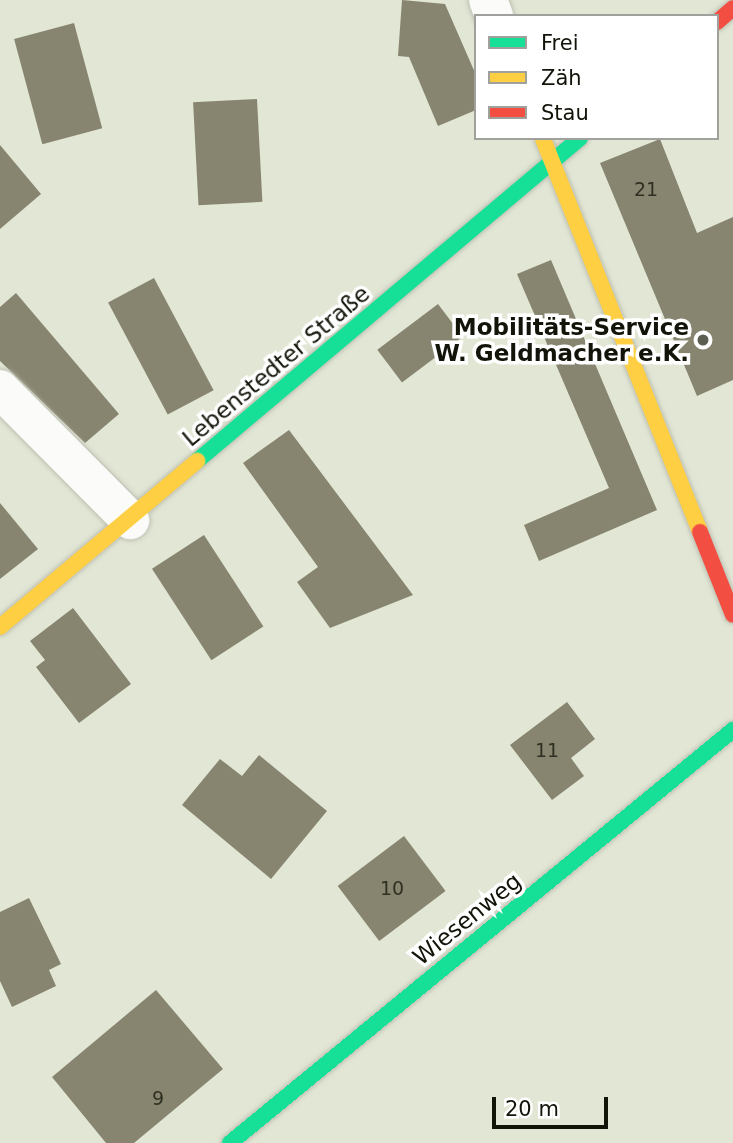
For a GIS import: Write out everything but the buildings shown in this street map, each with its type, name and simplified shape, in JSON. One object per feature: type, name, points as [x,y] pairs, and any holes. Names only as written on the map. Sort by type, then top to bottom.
[{"type":"street","points":[[719,20],[733,8]]},
{"type":"street","points":[[543,140],[733,615]]},
{"type":"street","name":"Lebenstedter Straße","points":[[0,627],[578,140]]},
{"type":"street","points":[[0,389],[130,520]]},
{"type":"street","name":"Wiesenweg","points":[[230,1143],[733,730]]},
{"type":"traffic: fast","points":[[197,461],[578,140]]},
{"type":"traffic: fast","points":[[230,1143],[733,730]]},
{"type":"traffic: slow","points":[[543,140],[700,532]]},
{"type":"traffic: slow","points":[[0,627],[197,461]]},
{"type":"traffic: jam","points":[[719,20],[733,8]]},
{"type":"traffic: jam","points":[[700,532],[733,615]]},
{"type":"place","name":"Mobilitäts-Service W. Geldmacher e.K.","points":[[703,340]]}]
